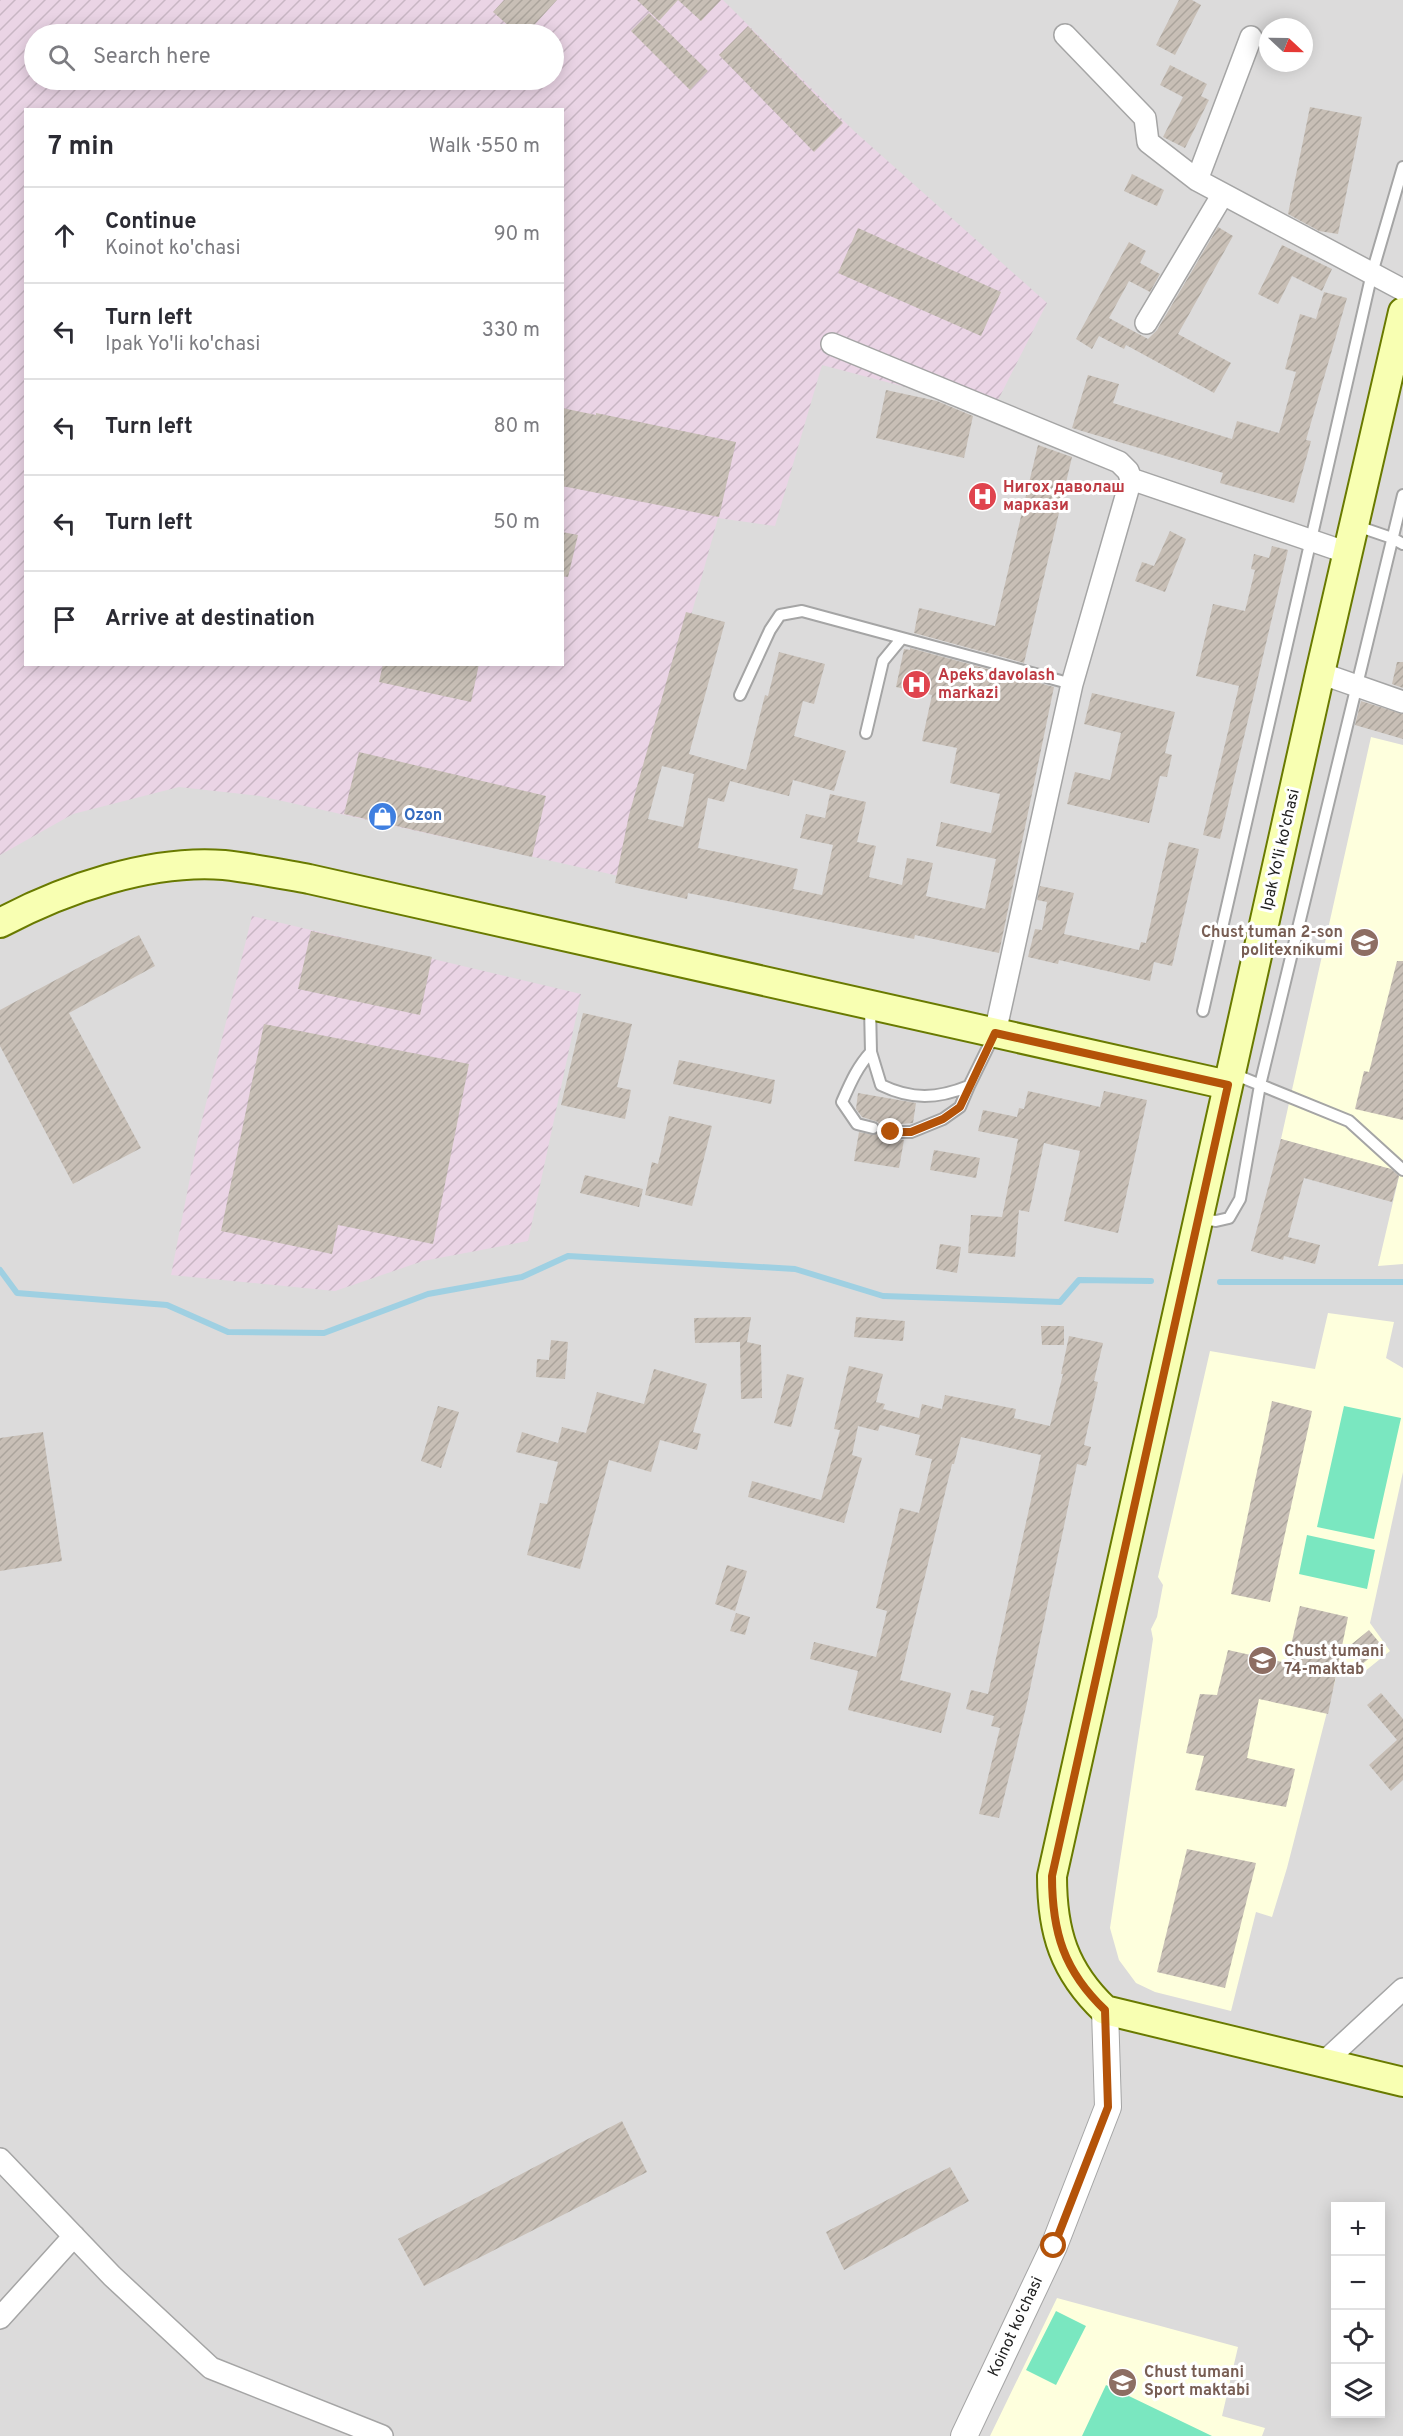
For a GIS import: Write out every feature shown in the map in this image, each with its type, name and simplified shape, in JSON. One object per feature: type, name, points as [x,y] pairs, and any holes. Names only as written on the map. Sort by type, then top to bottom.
[{"type":"main road","name":"Ipak Yo'li ko'chasi","points":[[1105,2010],[1085,1991],[1071,1969],[1056,1927],[1052,1902],[1052,1876],[1320,673],[1403,312]]},
{"type":"main road","points":[[0,922],[54,899],[142,870],[183,865],[222,865],[309,879],[995,1033],[1230,1079]]},
{"type":"main road","points":[[1105,2010],[1403,2082]]},
{"type":"street","points":[[1065,35],[1145,118],[1148,142],[1197,180],[1403,290]]},
{"type":"street","points":[[1197,180],[1251,37]]},
{"type":"street","points":[[1146,323],[1223,194]]},
{"type":"street","points":[[832,344],[1119,462],[1128,471],[1131,479],[1072,684],[995,1033]]},
{"type":"street","points":[[1131,479],[1347,553]]},
{"type":"street","points":[[1320,673],[1403,702]]},
{"type":"street","points":[[1322,2064],[1403,1989]]},
{"type":"street","name":"Koinot ko'chasi","points":[[964,2436],[1054,2246],[1108,2107],[1105,2010]]},
{"type":"street","points":[[0,2160],[112,2276],[211,2368],[382,2436]]},
{"type":"street","points":[[0,2318],[74,2236]]},
{"type":"lane","points":[[1203,1011],[1372,273],[1403,167]]},
{"type":"lane","points":[[1198,1219],[1216,1221],[1229,1218],[1240,1199],[1260,1085],[1403,495]]},
{"type":"lane","points":[[1354,525],[1403,544]]},
{"type":"lane","points":[[740,696],[770,630],[780,615],[802,611],[1072,684]]},
{"type":"lane","points":[[866,733],[883,661],[902,638]]},
{"type":"lane","points":[[870,1005],[871,1052],[881,1085],[900,1094],[945,1095],[969,1086]]},
{"type":"lane","points":[[891,1132],[911,1132],[943,1119],[960,1107],[995,1033]]},
{"type":"lane","points":[[871,1052],[862,1061],[850,1081],[842,1102],[857,1124],[873,1128]]},
{"type":"lane","points":[[1230,1079],[1260,1085],[1349,1121],[1403,1170]]},
{"type":"shaded area","points":[[0,0],[1403,0],[1403,2436],[0,2436]]},
{"type":"shaded area","points":[[0,0],[723,0],[854,131],[1047,303],[993,410],[822,365],[775,526],[718,518],[619,876],[260,796],[179,787],[73,814],[0,855]]},
{"type":"shaded area","name":"Chust tuman 2-son politexnikumi","points":[[1371,737],[1403,745],[1403,1264],[1378,1266],[1400,1172],[1281,1139]]},
{"type":"shaded area","points":[[252,916],[581,994],[528,1241],[423,1261],[335,1291],[171,1275],[199,1132]]},
{"type":"shaded area","name":"Chust tumani 74-maktab","points":[[1328,1313],[1394,1322],[1386,1358],[1403,1368],[1403,1472],[1370,1623],[1390,1651],[1364,1672],[1337,1673],[1287,1868],[1272,1917],[1256,1912],[1231,2011],[1155,1992],[1136,1983],[1119,1960],[1110,1928],[1153,1639],[1151,1629],[1157,1617],[1163,1585],[1158,1577],[1210,1351],[1315,1369]]},
{"type":"shaded area","name":"Chust tumani Sport maktabi","points":[[1057,2298],[1238,2347],[1222,2416],[1265,2428],[1262,2436],[990,2436]]},
{"type":"green space","points":[[1344,1406],[1401,1418],[1374,1539],[1317,1527]]},
{"type":"green space","points":[[1307,1535],[1375,1550],[1367,1589],[1299,1574]]},
{"type":"green space","points":[[1056,2311],[1086,2326],[1056,2385],[1026,2370]]},
{"type":"green space","points":[[1106,2385],[1212,2436],[1082,2436]]},
{"type":"building","points":[[504,0],[557,0],[535,24],[507,24],[493,12]]},
{"type":"building","points":[[637,0],[678,0],[659,21]]},
{"type":"building","points":[[678,0],[721,0],[701,21]]},
{"type":"building","points":[[1179,0],[1192,0],[1201,5],[1175,55],[1156,45]]},
{"type":"building","points":[[649,13],[708,71],[690,90],[631,31]]},
{"type":"building","points":[[748,26],[843,123],[814,152],[719,55]]},
{"type":"building","points":[[1170,65],[1207,84],[1201,96],[1209,100],[1185,148],[1163,137],[1183,97],[1160,85]]},
{"type":"building","points":[[1310,107],[1362,117],[1338,234],[1319,231],[1288,214]]},
{"type":"building","points":[[1132,174],[1164,190],[1157,206],[1124,191]]},
{"type":"building","points":[[1218,227],[1233,236],[1178,334],[1231,363],[1214,393],[1126,345],[1124,349],[1099,336],[1092,349],[1076,339],[1129,242],[1146,251],[1140,263],[1160,274],[1150,292],[1129,281],[1109,318],[1148,339],[1157,330]]},
{"type":"building","points":[[858,228],[1001,292],[981,336],[838,273]]},
{"type":"building","points":[[1282,245],[1332,269],[1322,291],[1292,276],[1278,304],[1258,294]]},
{"type":"building","points":[[1324,292],[1347,298],[1306,440],[1311,441],[1294,503],[1220,483],[1223,473],[1072,428],[1088,375],[1119,384],[1113,403],[1232,439],[1237,421],[1279,433],[1296,372],[1285,369],[1300,314],[1316,319]]},
{"type":"building","points":[[886,390],[937,401],[973,416],[964,458],[876,438]]},
{"type":"building","points":[[564,408],[736,442],[719,517],[564,486]]},
{"type":"building","points":[[1038,445],[1072,457],[1024,663],[914,633],[919,608],[995,626]]},
{"type":"building","points":[[1170,531],[1186,539],[1165,592],[1135,581],[1142,562],[1154,566]]},
{"type":"building","points":[[564,532],[578,535],[568,577],[564,576]]},
{"type":"building","points":[[1272,546],[1288,550],[1220,839],[1203,835],[1239,686],[1196,676],[1213,604],[1245,611],[1255,570],[1251,569],[1254,554],[1269,558]]},
{"type":"building","points":[[686,612],[725,622],[689,754],[746,770],[765,695],[768,696],[779,652],[825,664],[814,704],[803,701],[794,736],[846,751],[834,791],[793,780],[789,796],[730,781],[724,802],[708,798],[698,848],[798,869],[793,889],[822,895],[833,845],[800,838],[806,814],[825,818],[830,794],[866,802],[857,842],[876,846],[869,877],[902,885],[907,858],[933,863],[926,896],[985,909],[996,859],[936,846],[941,822],[991,833],[1000,794],[950,783],[957,748],[922,741],[932,695],[896,687],[904,649],[910,650],[910,648],[1054,687],[999,953],[915,935],[914,939],[688,893],[687,899],[615,883],[629,815]],"holes":[[[662,766],[694,774],[683,827],[648,819]]]},
{"type":"building","points":[[1397,662],[1403,662],[1403,688],[1392,684]]},
{"type":"building","points":[[383,666],[479,666],[471,702],[379,682]]},
{"type":"building","points":[[1092,693],[1175,712],[1165,753],[1172,755],[1167,777],[1160,776],[1149,823],[1067,804],[1075,772],[1110,780],[1121,733],[1084,724]]},
{"type":"building","points":[[1361,701],[1403,714],[1403,739],[1355,725]]},
{"type":"building","points":[[359,752],[546,796],[532,857],[344,814]]},
{"type":"building","points":[[1169,842],[1199,849],[1172,966],[1154,962],[1150,981],[1059,960],[1058,964],[1028,957],[1035,929],[1042,930],[1047,902],[1037,900],[1040,886],[1074,893],[1064,934],[1139,950],[1141,942],[1146,943]]},
{"type":"building","points":[[311,931],[432,957],[420,1015],[298,989]]},
{"type":"building","points":[[139,935],[155,966],[69,1013],[141,1148],[73,1184],[0,1046],[0,1010]]},
{"type":"building","points":[[1397,961],[1403,961],[1403,1120],[1355,1109],[1364,1071],[1369,1072]]},
{"type":"building","points":[[583,1013],[632,1024],[617,1087],[631,1090],[625,1119],[561,1105]]},
{"type":"building","points":[[264,1024],[469,1064],[433,1244],[338,1225],[332,1254],[221,1231]]},
{"type":"building","points":[[679,1060],[775,1080],[771,1104],[673,1084]]},
{"type":"building","points":[[1028,1091],[1100,1107],[1104,1091],[1147,1100],[1118,1233],[1064,1221],[1080,1151],[1044,1143],[1029,1212],[1019,1210],[1015,1257],[968,1253],[971,1215],[1002,1217],[1018,1139],[978,1131],[983,1110],[1017,1117],[1019,1108],[1024,1109]]},
{"type":"building","points":[[858,1093],[916,1103],[913,1123],[889,1125],[885,1131],[889,1139],[904,1140],[899,1168],[854,1161],[859,1132],[874,1135],[880,1129],[878,1122],[862,1117],[856,1109]]},
{"type":"building","points":[[669,1116],[712,1126],[692,1206],[645,1195],[652,1162],[658,1164]]},
{"type":"building","points":[[1281,1139],[1391,1169],[1399,1176],[1392,1202],[1304,1178],[1288,1237],[1320,1245],[1315,1264],[1284,1256],[1283,1260],[1251,1251]]},
{"type":"building","points":[[934,1150],[980,1158],[976,1178],[930,1170]]},
{"type":"building","points":[[585,1175],[643,1189],[639,1207],[580,1193]]},
{"type":"building","points":[[940,1244],[961,1247],[957,1273],[936,1269]]},
{"type":"building","points":[[751,1317],[747,1342],[761,1345],[762,1398],[741,1399],[740,1342],[695,1343],[694,1318]]},
{"type":"building","points":[[856,1317],[905,1321],[903,1341],[854,1337]]},
{"type":"building","points":[[1041,1326],[1064,1326],[1064,1345],[1042,1345]]},
{"type":"building","points":[[1069,1336],[1103,1343],[1094,1381],[1098,1382],[1084,1445],[1091,1447],[1086,1466],[1077,1464],[1027,1703],[999,1818],[979,1814],[1000,1728],[991,1726],[994,1716],[966,1709],[971,1690],[988,1694],[1041,1455],[961,1437],[954,1464],[952,1464],[900,1680],[951,1693],[941,1733],[848,1710],[858,1671],[810,1659],[814,1642],[876,1657],[887,1611],[876,1608],[900,1508],[919,1513],[932,1459],[915,1455],[920,1435],[880,1425],[878,1431],[858,1426],[852,1455],[862,1458],[844,1523],[748,1497],[752,1481],[821,1500],[840,1430],[834,1429],[849,1366],[883,1374],[876,1402],[885,1404],[883,1409],[919,1418],[922,1404],[942,1409],[945,1395],[1016,1409],[1014,1418],[1050,1426],[1063,1374],[1061,1374]]},
{"type":"building","points":[[551,1340],[568,1342],[565,1379],[536,1377],[537,1359],[549,1360]]},
{"type":"building","points":[[654,1369],[707,1384],[693,1432],[701,1434],[697,1450],[660,1440],[651,1472],[609,1460],[580,1569],[527,1555],[540,1503],[547,1504],[558,1462],[516,1452],[522,1432],[558,1443],[562,1427],[586,1433],[597,1392],[644,1404]]},
{"type":"building","points":[[787,1374],[804,1378],[791,1427],[774,1423]]},
{"type":"building","points":[[1272,1401],[1312,1411],[1270,1602],[1231,1594]]},
{"type":"building","points":[[438,1406],[459,1412],[441,1468],[421,1461]]},
{"type":"building","points":[[43,1432],[62,1561],[0,1571],[0,1438]]},
{"type":"building","points":[[727,1565],[747,1571],[735,1611],[715,1604]]},
{"type":"building","points":[[1300,1606],[1348,1617],[1328,1714],[1259,1699],[1247,1758],[1295,1769],[1286,1807],[1195,1790],[1204,1756],[1186,1753],[1200,1694],[1217,1695],[1228,1650],[1287,1663]]},
{"type":"building","points":[[736,1613],[750,1617],[745,1635],[730,1631]]},
{"type":"building","points":[[1369,1630],[1383,1647],[1361,1665],[1347,1648]]},
{"type":"building","points":[[1381,1693],[1403,1719],[1403,1780],[1391,1791],[1369,1765],[1397,1740],[1367,1705]]},
{"type":"building","points":[[1187,1849],[1256,1863],[1225,1988],[1157,1972]]},
{"type":"building","points":[[622,2121],[647,2172],[424,2286],[398,2239]]},
{"type":"building","points":[[950,2167],[969,2201],[844,2270],[826,2232]]},
{"type":"waterway","points":[[0,1270],[17,1293],[167,1305],[228,1332],[324,1333],[428,1294],[522,1277],[568,1256],[795,1269],[883,1296],[1060,1302],[1079,1280],[1151,1281]]},
{"type":"waterway","points":[[1220,1282],[1403,1282]]},
{"type":"place","name":"Нигох даволаш маркази","points":[[982,497]]},
{"type":"place","name":"Apeks davolash markazi","points":[[917,685]]},
{"type":"place","name":"Ozon","points":[[383,816]]},
{"type":"place","name":"Chust tuman 2-son politexnikumi","points":[[1364,942]]},
{"type":"place","name":"Chust tumani 74-maktab","points":[[1263,1661]]},
{"type":"place","name":"Chust tumani Sport maktabi","points":[[1123,2382]]},
{"type":"route","points":[[891,1132],[911,1132],[943,1119],[960,1107],[995,1033],[1228,1085],[1052,1876],[1052,1902],[1056,1927],[1071,1969],[1085,1991],[1105,2010],[1108,2107],[1054,2246]]}]
